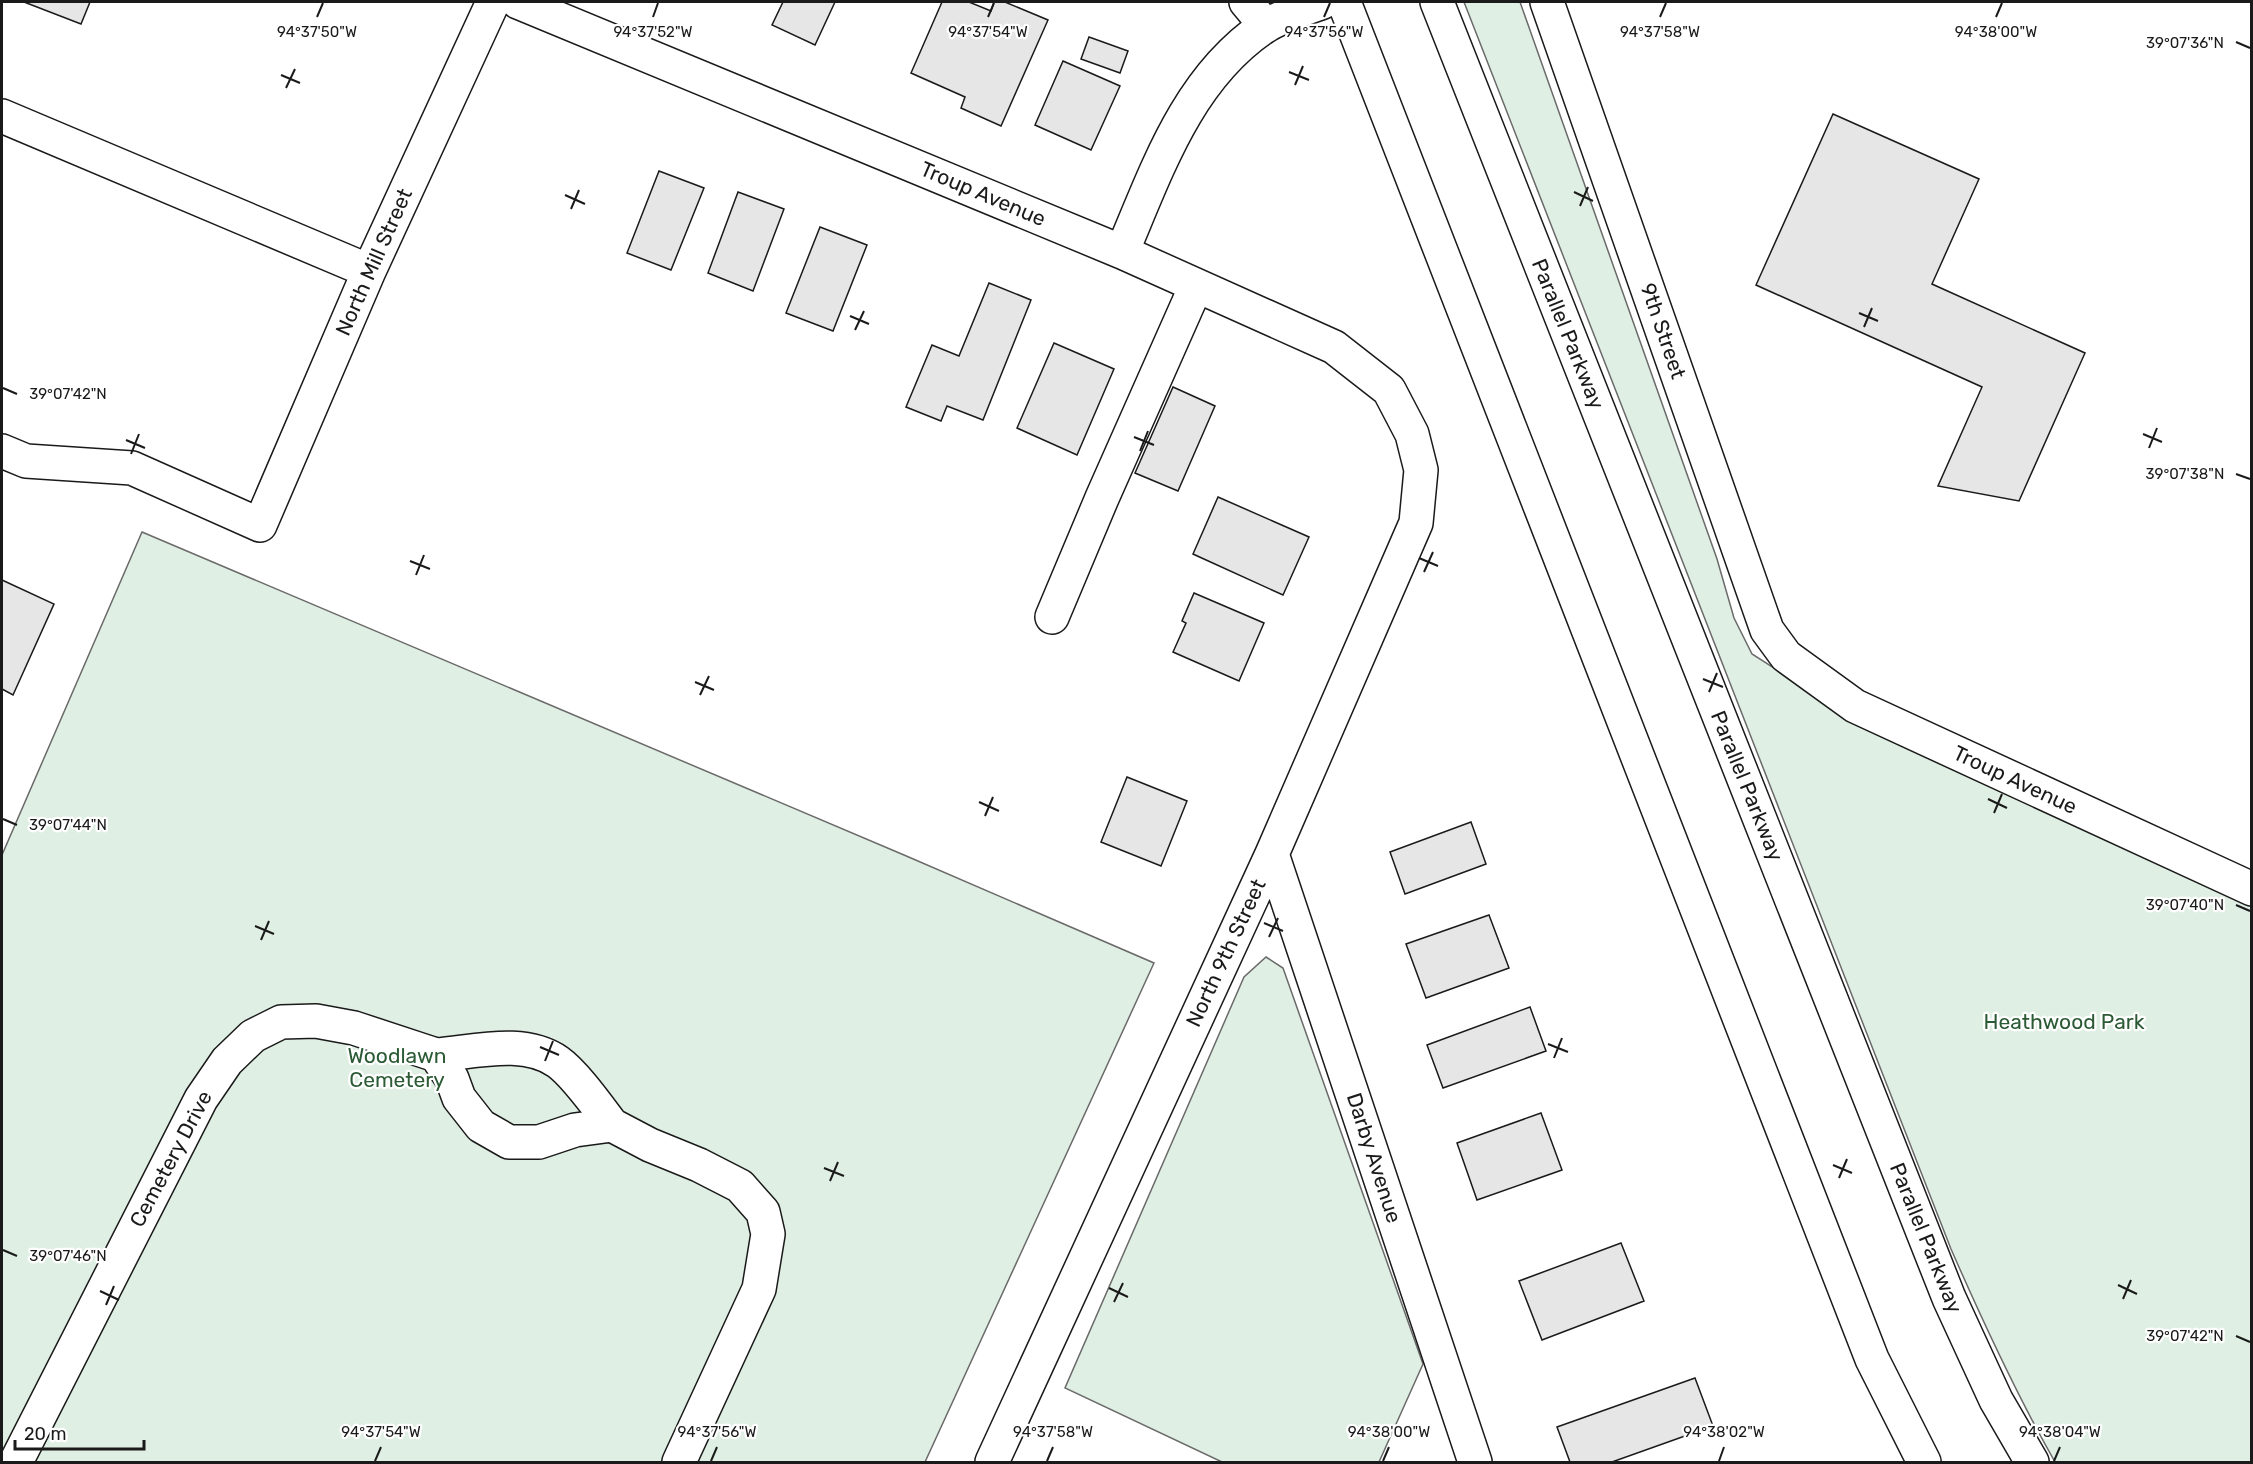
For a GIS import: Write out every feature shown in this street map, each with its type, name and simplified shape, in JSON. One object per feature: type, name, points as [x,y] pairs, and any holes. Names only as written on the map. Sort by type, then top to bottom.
[{"type":"street","name":"North Mill Street","points":[[2,451],[26,461],[132,468],[260,525],[369,272],[493,2]]},
{"type":"street","name":"Troup Avenue","points":[[518,2],[1122,252],[1334,347],[1389,390],[1412,434]]},
{"type":"street","points":[[1122,252],[1165,151],[1194,98],[1256,14],[1323,2]]},
{"type":"street","points":[[1344,2],[1872,1359],[1924,1462]]},
{"type":"street","name":"Parallel Parkway","points":[[1437,2],[1949,1298],[1996,1400],[2032,1462]]},
{"type":"street","name":"9th Street","points":[[1547,2],[1767,630],[1786,656]]},
{"type":"street","points":[[2,116],[369,272]]},
{"type":"street","points":[[1052,617],[1196,286]]},
{"type":"street","name":"North 9th Street","points":[[992,1462],[1272,854],[1416,523],[1420,470],[1412,434]]},
{"type":"street","name":"Troup Avenue","points":[[1786,656],[1855,706],[2252,890]]},
{"type":"street","name":"Darby Avenue","points":[[1272,854],[1475,1462]]},
{"type":"street","name":"Cemetery Drive","points":[[16,1462],[201,1099],[226,1062],[253,1036],[281,1022],[316,1021],[354,1028],[436,1055],[512,1048],[538,1052],[559,1063],[612,1125],[740,1186],[763,1212],[768,1234],[759,1289],[679,1462]]},
{"type":"street","points":[[436,1055],[452,1079],[459,1098],[481,1126],[509,1142],[539,1142],[575,1130],[612,1125]]},
{"type":"green space","name":"Heathwood Park","points":[[1464,2],[1520,2],[1717,559],[1734,618],[1752,654],[1807,689],[2251,902],[2251,1462],[2055,1462],[2000,1357],[1951,1249]]},
{"type":"green space","name":"Woodlawn Cemetery","points":[[142,532],[1154,963],[925,1462],[2,1462],[2,855]]},
{"type":"green space","points":[[1266,957],[1283,968],[1423,1364],[1379,1462],[1222,1462],[1065,1388],[1244,977]]},
{"type":"building","points":[[24,2],[90,2],[81,24]]},
{"type":"building","points":[[783,2],[835,2],[815,45],[772,25]]},
{"type":"building","points":[[942,2],[969,2],[991,11],[994,2],[1005,2],[1048,20],[1001,126],[961,108],[965,97],[911,73]]},
{"type":"building","points":[[1089,37],[1128,51],[1120,73],[1081,59]]},
{"type":"building","points":[[1063,61],[1120,86],[1091,150],[1035,125]]},
{"type":"building","points":[[1833,114],[1979,179],[1932,284],[2085,353],[2019,501],[1938,486],[1982,387],[1756,285]]},
{"type":"building","points":[[659,171],[704,188],[671,270],[627,253]]},
{"type":"building","points":[[738,192],[784,209],[753,291],[708,273]]},
{"type":"building","points":[[820,227],[867,245],[833,331],[786,313]]},
{"type":"building","points":[[989,283],[1031,300],[983,420],[947,406],[941,421],[906,407],[932,345],[959,356]]},
{"type":"building","points":[[1054,343],[1114,369],[1077,455],[1017,428]]},
{"type":"building","points":[[1173,387],[1215,406],[1178,491],[1135,473]]},
{"type":"building","points":[[1218,497],[1309,537],[1283,595],[1193,554]]},
{"type":"building","points":[[2,580],[54,604],[13,695],[2,689]]},
{"type":"building","points":[[1194,593],[1264,623],[1239,681],[1173,652],[1186,623],[1182,621]]},
{"type":"building","points":[[1127,777],[1187,801],[1161,866],[1101,842]]},
{"type":"building","points":[[1471,822],[1486,864],[1405,894],[1390,852]]},
{"type":"building","points":[[1489,915],[1509,968],[1426,998],[1406,944]]},
{"type":"building","points":[[1530,1007],[1546,1051],[1443,1088],[1427,1045]]},
{"type":"building","points":[[1541,1113],[1562,1170],[1477,1200],[1457,1143]]},
{"type":"building","points":[[1621,1243],[1644,1301],[1542,1340],[1519,1281]]},
{"type":"building","points":[[1695,1378],[1713,1426],[1612,1462],[1570,1462],[1557,1427]]}]
